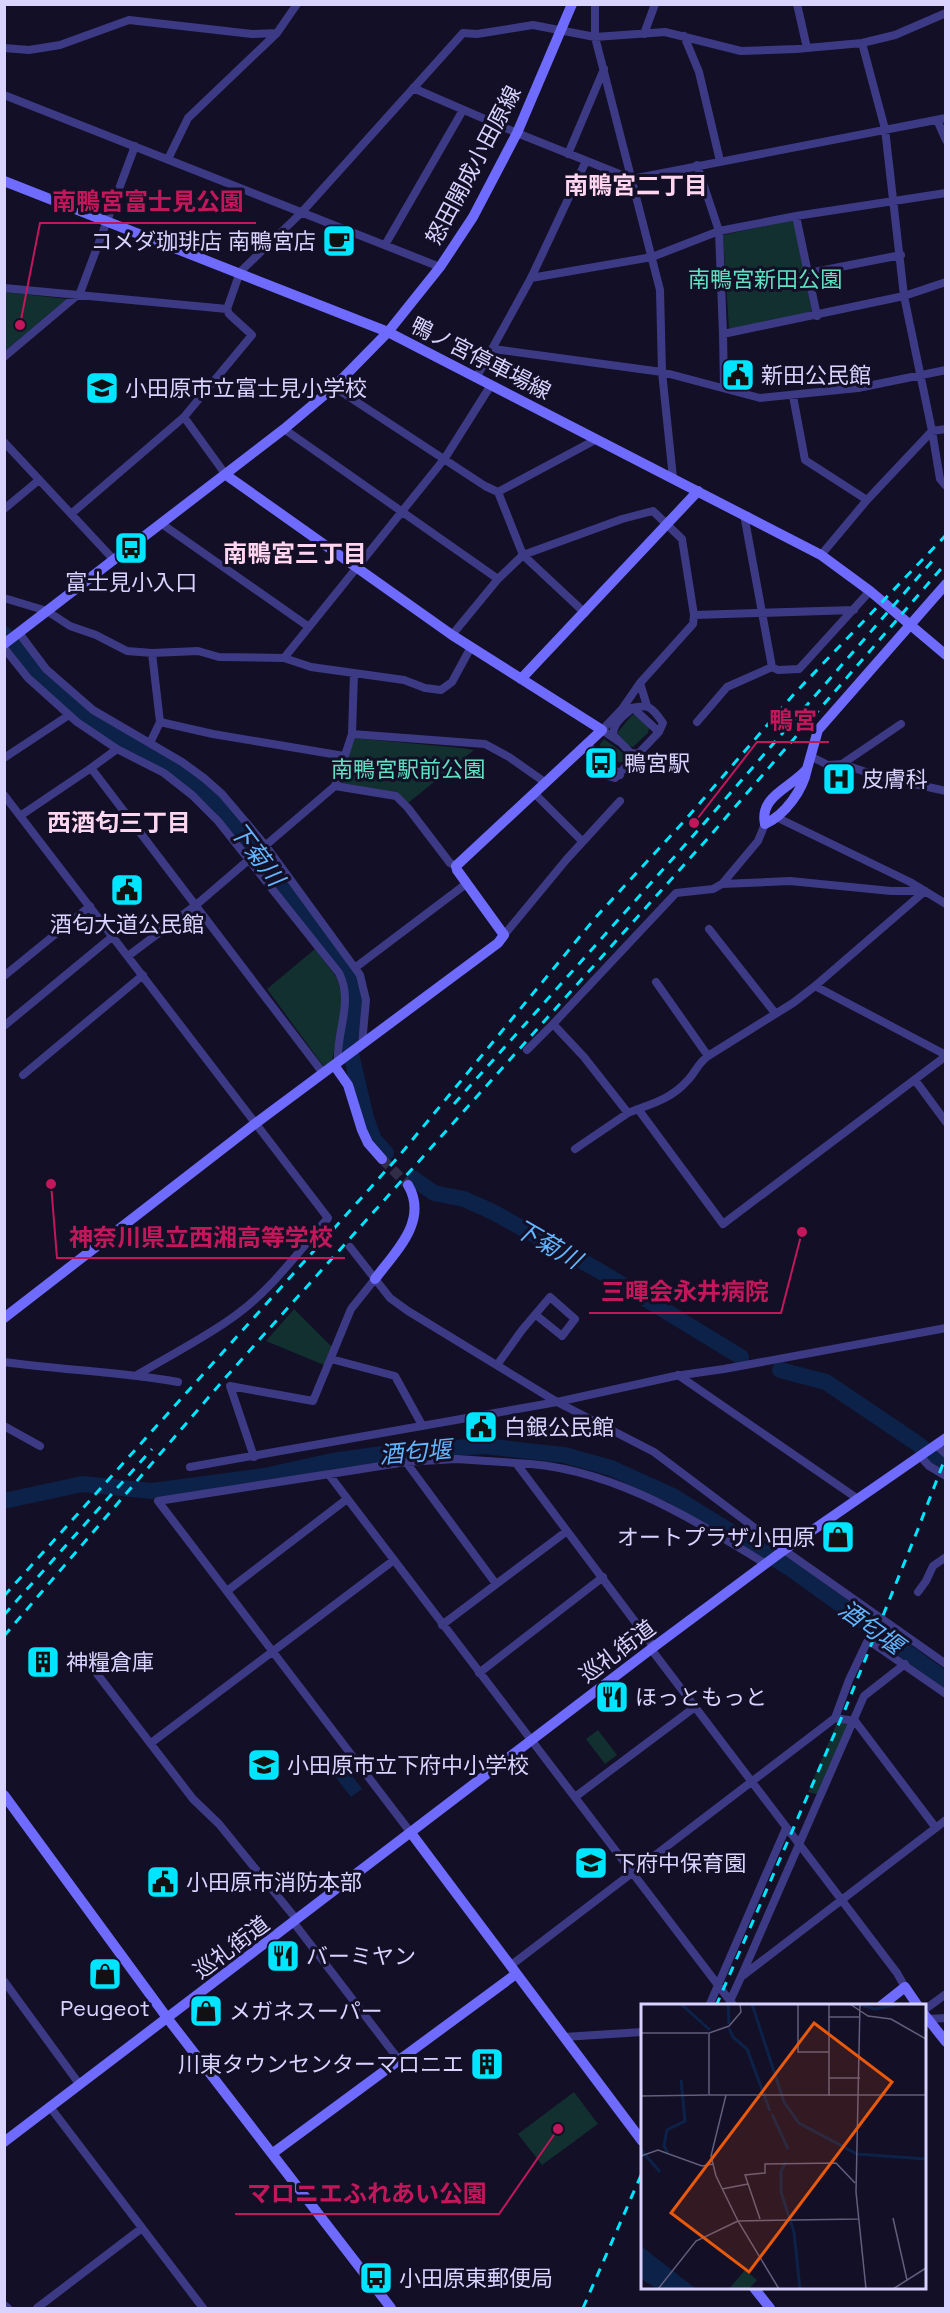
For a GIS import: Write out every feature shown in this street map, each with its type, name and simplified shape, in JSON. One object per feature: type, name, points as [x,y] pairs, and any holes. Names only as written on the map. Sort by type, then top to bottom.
[{"type":"street","points":[[168,159],[188,118],[277,33],[297,4]]},
{"type":"street","name":"怒田開成小田原線","points":[[5,645],[284,429],[334,387],[387,332],[440,267],[472,217],[517,133],[572,4]]},
{"type":"street","points":[[595,4],[595,37],[660,290],[662,372],[673,478]]},
{"type":"street","points":[[645,34],[655,4]]},
{"type":"street","points":[[797,4],[807,48]]},
{"type":"street","points":[[71,514],[184,417],[252,335],[229,315],[227,309],[240,272],[302,212],[463,33],[477,34],[533,25],[595,37],[665,32],[741,51],[862,43],[895,35],[945,13]]},
{"type":"street","points":[[4,48],[29,50],[60,45],[129,20],[252,34],[277,33]]},
{"type":"street","points":[[684,36],[699,72],[720,160]]},
{"type":"street","points":[[862,43],[885,129],[904,296],[940,479],[945,486]]},
{"type":"street","points":[[568,153],[604,69]]},
{"type":"street","points":[[413,88],[632,179],[720,160],[941,119],[945,140]]},
{"type":"street","points":[[4,95],[440,267]]},
{"type":"street","points":[[385,245],[463,110]]},
{"type":"street","points":[[4,357],[80,293],[135,146]]},
{"type":"street","points":[[476,378],[531,278],[586,161]]},
{"type":"street","points":[[698,165],[719,231],[724,387]]},
{"type":"street","name":"鴨ノ宮停車場線","points":[[4,181],[240,272],[387,332],[820,555],[870,591],[945,655]]},
{"type":"street","points":[[531,278],[652,256],[719,231],[796,216],[945,193]]},
{"type":"street","points":[[796,216],[817,316]]},
{"type":"street","points":[[809,273],[901,255]]},
{"type":"street","points":[[723,334],[904,296],[945,282]]},
{"type":"street","points":[[4,288],[34,292],[80,293],[227,309]]},
{"type":"street","points":[[493,349],[662,372],[760,398],[858,388],[945,370]]},
{"type":"street","points":[[284,658],[446,458],[491,385]]},
{"type":"street","points":[[334,387],[446,458],[485,486],[498,492],[524,555],[585,613]]},
{"type":"street","points":[[793,396],[805,460],[867,500]]},
{"type":"street","points":[[184,417],[226,475],[452,635],[618,741]]},
{"type":"street","points":[[284,429],[498,579]]},
{"type":"street","points":[[820,555],[867,500],[932,431],[945,429]]},
{"type":"street","points":[[498,492],[597,439]]},
{"type":"street","points":[[4,442],[114,560]]},
{"type":"street","points":[[4,509],[39,480]]},
{"type":"street","points":[[522,679],[698,491]]},
{"type":"street","points":[[452,635],[498,579],[524,555],[622,519],[653,511],[682,539],[694,615],[693,624],[602,730],[456,866]]},
{"type":"street","points":[[748,516],[745,520],[772,667]]},
{"type":"street","points":[[162,524],[309,627]]},
{"type":"street","points":[[527,1050],[554,1024],[676,892],[713,889],[722,884],[758,841],[765,824],[776,817],[799,791],[812,758],[818,730],[945,584]]},
{"type":"street","points":[[772,667],[778,670],[799,669],[870,591]]},
{"type":"street","points":[[4,598],[47,611],[70,626],[96,635],[127,651],[152,653],[198,651],[219,657],[284,658],[311,667],[404,680],[425,688],[441,690],[452,682],[471,647]]},
{"type":"street","points":[[694,615],[854,610]]},
{"type":"street","points":[[18,634],[46,669],[93,710],[204,778],[222,794],[266,846],[356,967],[364,985],[366,1000],[360,1046]]},
{"type":"street","points":[[5,645],[28,678],[69,715],[117,749],[164,773],[192,795],[218,821],[343,981],[345,1014],[337,1051],[338,1062],[368,1143],[382,1160]]},
{"type":"street","points":[[150,743],[160,722],[152,653]]},
{"type":"street","points":[[697,722],[727,687],[772,667]]},
{"type":"street","points":[[128,956],[196,905],[336,786],[352,734],[354,673]]},
{"type":"street","points":[[586,744],[620,775],[640,754],[659,732],[663,723],[647,706],[640,683]]},
{"type":"street","points":[[622,709],[640,705],[647,706]]},
{"type":"street","points":[[633,708],[659,732]]},
{"type":"street","points":[[633,708],[618,722],[613,735],[631,753],[640,754]]},
{"type":"street","points":[[4,758],[69,715]]},
{"type":"street","points":[[160,722],[213,734],[344,756]]},
{"type":"street","points":[[842,764],[901,724]]},
{"type":"street","points":[[352,734],[485,744],[509,757],[546,783]]},
{"type":"street","points":[[20,816],[117,749]]},
{"type":"street","points":[[812,758],[828,765],[842,764],[878,776],[945,791]]},
{"type":"street","points":[[91,768],[323,1073]]},
{"type":"street","points":[[765,824],[762,812],[765,807],[777,793],[807,769]]},
{"type":"street","points":[[336,786],[396,796],[408,808],[450,863],[456,866],[466,884],[504,935]]},
{"type":"street","points":[[534,793],[582,841]]},
{"type":"street","points":[[4,795],[328,1218],[274,1279],[237,1314],[186,1348],[137,1375]]},
{"type":"street","points":[[4,1318],[256,1123],[498,943],[582,841],[620,801]]},
{"type":"street","points":[[776,817],[925,891],[945,904]]},
{"type":"street","points":[[722,884],[790,881],[891,891],[925,891]]},
{"type":"street","points":[[356,967],[466,884]]},
{"type":"street","points":[[575,1149],[628,1113],[653,1105],[672,1095],[687,1082],[700,1062],[815,986],[925,891]]},
{"type":"street","points":[[4,976],[90,906]]},
{"type":"street","points":[[709,929],[775,1013]]},
{"type":"street","points":[[4,1026],[112,936]]},
{"type":"street","points":[[23,1075],[143,975]]},
{"type":"street","points":[[656,982],[708,1056]]},
{"type":"street","points":[[638,1109],[723,1224],[945,1056],[815,986]]},
{"type":"street","points":[[554,1024],[584,1057],[628,1113]]},
{"type":"street","points":[[915,1080],[945,1122]]},
{"type":"street","points":[[254,1456],[230,1386],[313,1401],[351,1309],[412,1226],[416,1211],[414,1197],[408,1185]]},
{"type":"street","points":[[350,1247],[390,1298],[408,1311],[557,1402],[654,1452],[784,1550],[945,1664]]},
{"type":"street","points":[[497,1365],[550,1297],[575,1319],[562,1336],[536,1315]]},
{"type":"street","points":[[190,1467],[557,1402],[678,1376],[945,1328]]},
{"type":"street","points":[[331,1359],[395,1376],[422,1425]]},
{"type":"street","points":[[4,1362],[54,1369],[137,1375],[178,1382]]},
{"type":"street","points":[[678,1376],[858,1499]]},
{"type":"street","points":[[4,1426],[40,1446]]},
{"type":"street","points":[[784,1550],[932,1448]]},
{"type":"street","points":[[932,1448],[945,1454]]},
{"type":"street","points":[[932,1448],[929,1466],[945,1476]]},
{"type":"street","points":[[641,2139],[158,1502],[406,1462],[456,1460],[538,1464],[612,1481],[687,1516],[766,1563]]},
{"type":"street","points":[[406,1462],[496,1584]]},
{"type":"street","points":[[516,1464],[603,1578],[695,1707],[917,2004]]},
{"type":"street","points":[[330,1476],[732,2003]]},
{"type":"street","points":[[227,1591],[347,1499]]},
{"type":"street","points":[[442,1624],[567,1531]]},
{"type":"street","name":"巡礼街道","points":[[4,2142],[784,1550]]},
{"type":"street","points":[[918,1592],[933,1566],[945,1557]]},
{"type":"street","points":[[151,1743],[394,1560]]},
{"type":"street","points":[[479,1672],[603,1578]]},
{"type":"street","points":[[273,2153],[399,2060],[633,1873],[835,1718],[849,1680],[868,1640],[945,1694]]},
{"type":"street","points":[[88,1662],[193,1799],[219,1824],[399,2060]]},
{"type":"street","points":[[732,2003],[741,1977],[864,1696],[904,1665]]},
{"type":"street","points":[[575,1797],[695,1707]]},
{"type":"street","points":[[835,1718],[855,1721],[936,1828]]},
{"type":"street","points":[[4,1795],[168,2019],[391,2308]]},
{"type":"street","points":[[741,1977],[945,1820]]},
{"type":"street","points":[[710,2004],[786,1828]]},
{"type":"street","points":[[4,1981],[80,2085]]},
{"type":"street","points":[[884,2004],[905,1987]]},
{"type":"street","points":[[926,2014],[945,1994]]},
{"type":"street","points":[[926,2014],[945,2019]]},
{"type":"street","points":[[926,2014],[945,2042]]},
{"type":"street","points":[[564,2037],[641,2032]]},
{"type":"street","points":[[50,2107],[203,2308]]},
{"type":"street","points":[[37,2308],[142,2228]]},
{"type":"street","points":[[755,2289],[770,2308]]},
{"type":"street","points":[[4,2305],[8,2308]]},
{"type":"green space","name":"南鴨宮新田公園","points":[[794,220],[812,313],[729,329],[723,235]]},
{"type":"green space","points":[[5,292],[67,299],[5,351]]},
{"type":"green space","points":[[632,715],[635,715],[649,728],[648,733],[633,747],[627,745],[617,733]]},
{"type":"green space","name":"南鴨宮駅前公園","points":[[354,738],[474,750],[408,803],[396,792],[340,783]]},
{"type":"green space","points":[[604,739],[626,755],[623,762],[613,762],[601,750],[600,744]]},
{"type":"green space","points":[[315,949],[337,978],[343,999],[332,1062],[324,1067],[267,989]]},
{"type":"green space","points":[[294,1309],[332,1347],[324,1365],[266,1341]]},
{"type":"green space","points":[[838,1720],[852,1722],[820,1795],[808,1792]]},
{"type":"green space","points":[[598,1730],[617,1755],[605,1764],[586,1739]]},
{"type":"green space","points":[[574,2092],[598,2124],[542,2165],[518,2134]]},
{"type":"water","points":[[341,1761],[362,1789],[351,1797],[330,1770]]},
{"type":"waterway","name":"下菊川","points":[[4,634],[40,673],[79,709],[108,730],[176,768],[216,802],[348,973],[356,1002],[349,1043],[352,1058],[366,1118],[374,1140],[386,1153]]},
{"type":"waterway","name":"下菊川","points":[[414,1179],[434,1193],[464,1199],[493,1212],[598,1270],[741,1357]]},
{"type":"waterway","name":"下菊川","points":[[780,1370],[826,1382],[915,1442],[946,1466]]},
{"type":"waterway","name":"酒匂堰","points":[[4,1501],[82,1484],[152,1491],[264,1476],[332,1461],[397,1452],[484,1446],[564,1455],[611,1468],[673,1496],[791,1569],[946,1680]]},
{"type":"tunnel","points":[[382,1159],[408,1185]]},
{"type":"railway","points":[[4,1596],[399,1156],[596,917],[687,818],[794,694],[946,535]]},
{"type":"railway","points":[[454,1104],[700,828],[934,559]]},
{"type":"railway","points":[[4,1636],[226,1377],[709,837],[946,563]]},
{"type":"railway","points":[[4,1615],[152,1449]]},
{"type":"railway","points":[[717,2004],[844,1712],[946,1456]]},
{"type":"railway","points":[[583,2308],[641,2175]]},
{"type":"place","name":"コメダ珈琲店 南鴨宮店","points":[[339,241]]},
{"type":"place","name":"南鴨宮富士見公園","points":[[20,325]]},
{"type":"place","name":"新田公民館","points":[[738,375]]},
{"type":"place","name":"小田原市立富士見小学校","points":[[102,388]]},
{"type":"place","name":"富士見小入口","points":[[131,548]]},
{"type":"place","name":"鴨宮駅","points":[[601,763]]},
{"type":"place","name":"皮膚科","points":[[839,779]]},
{"type":"place","name":"鴨宮","points":[[694,823]]},
{"type":"place","name":"酒匂大道公民館","points":[[127,890]]},
{"type":"place","name":"神奈川県立西湘高等学校","points":[[51,1184]]},
{"type":"place","name":"三暉会永井病院","points":[[802,1232]]},
{"type":"place","name":"白銀公民館","points":[[481,1427]]},
{"type":"place","name":"オートプラザ小田原","points":[[838,1537]]},
{"type":"place","name":"神糧倉庫","points":[[43,1662]]},
{"type":"place","name":"ほっともっと","points":[[612,1697]]},
{"type":"place","name":"小田原市立下府中小学校","points":[[264,1765]]},
{"type":"place","name":"下府中保育園","points":[[591,1863]]},
{"type":"place","name":"小田原市消防本部","points":[[163,1882]]},
{"type":"place","name":"バーミヤン","points":[[283,1956]]},
{"type":"place","name":"Peugeot","points":[[105,1974]]},
{"type":"place","name":"メガネスーパー","points":[[206,2011]]},
{"type":"place","name":"川東タウンセンターマロニエ","points":[[487,2064]]},
{"type":"place","name":"マロニエふれあい公園","points":[[558,2129]]},
{"type":"place","name":"小田原東郵便局","points":[[376,2278]]},
{"type":"district","name":"南鴨宮二丁目","points":[[636,185]]},
{"type":"district","name":"南鴨宮三丁目","points":[[295,553]]},
{"type":"district","name":"西酒匂三丁目","points":[[119,822]]}]
